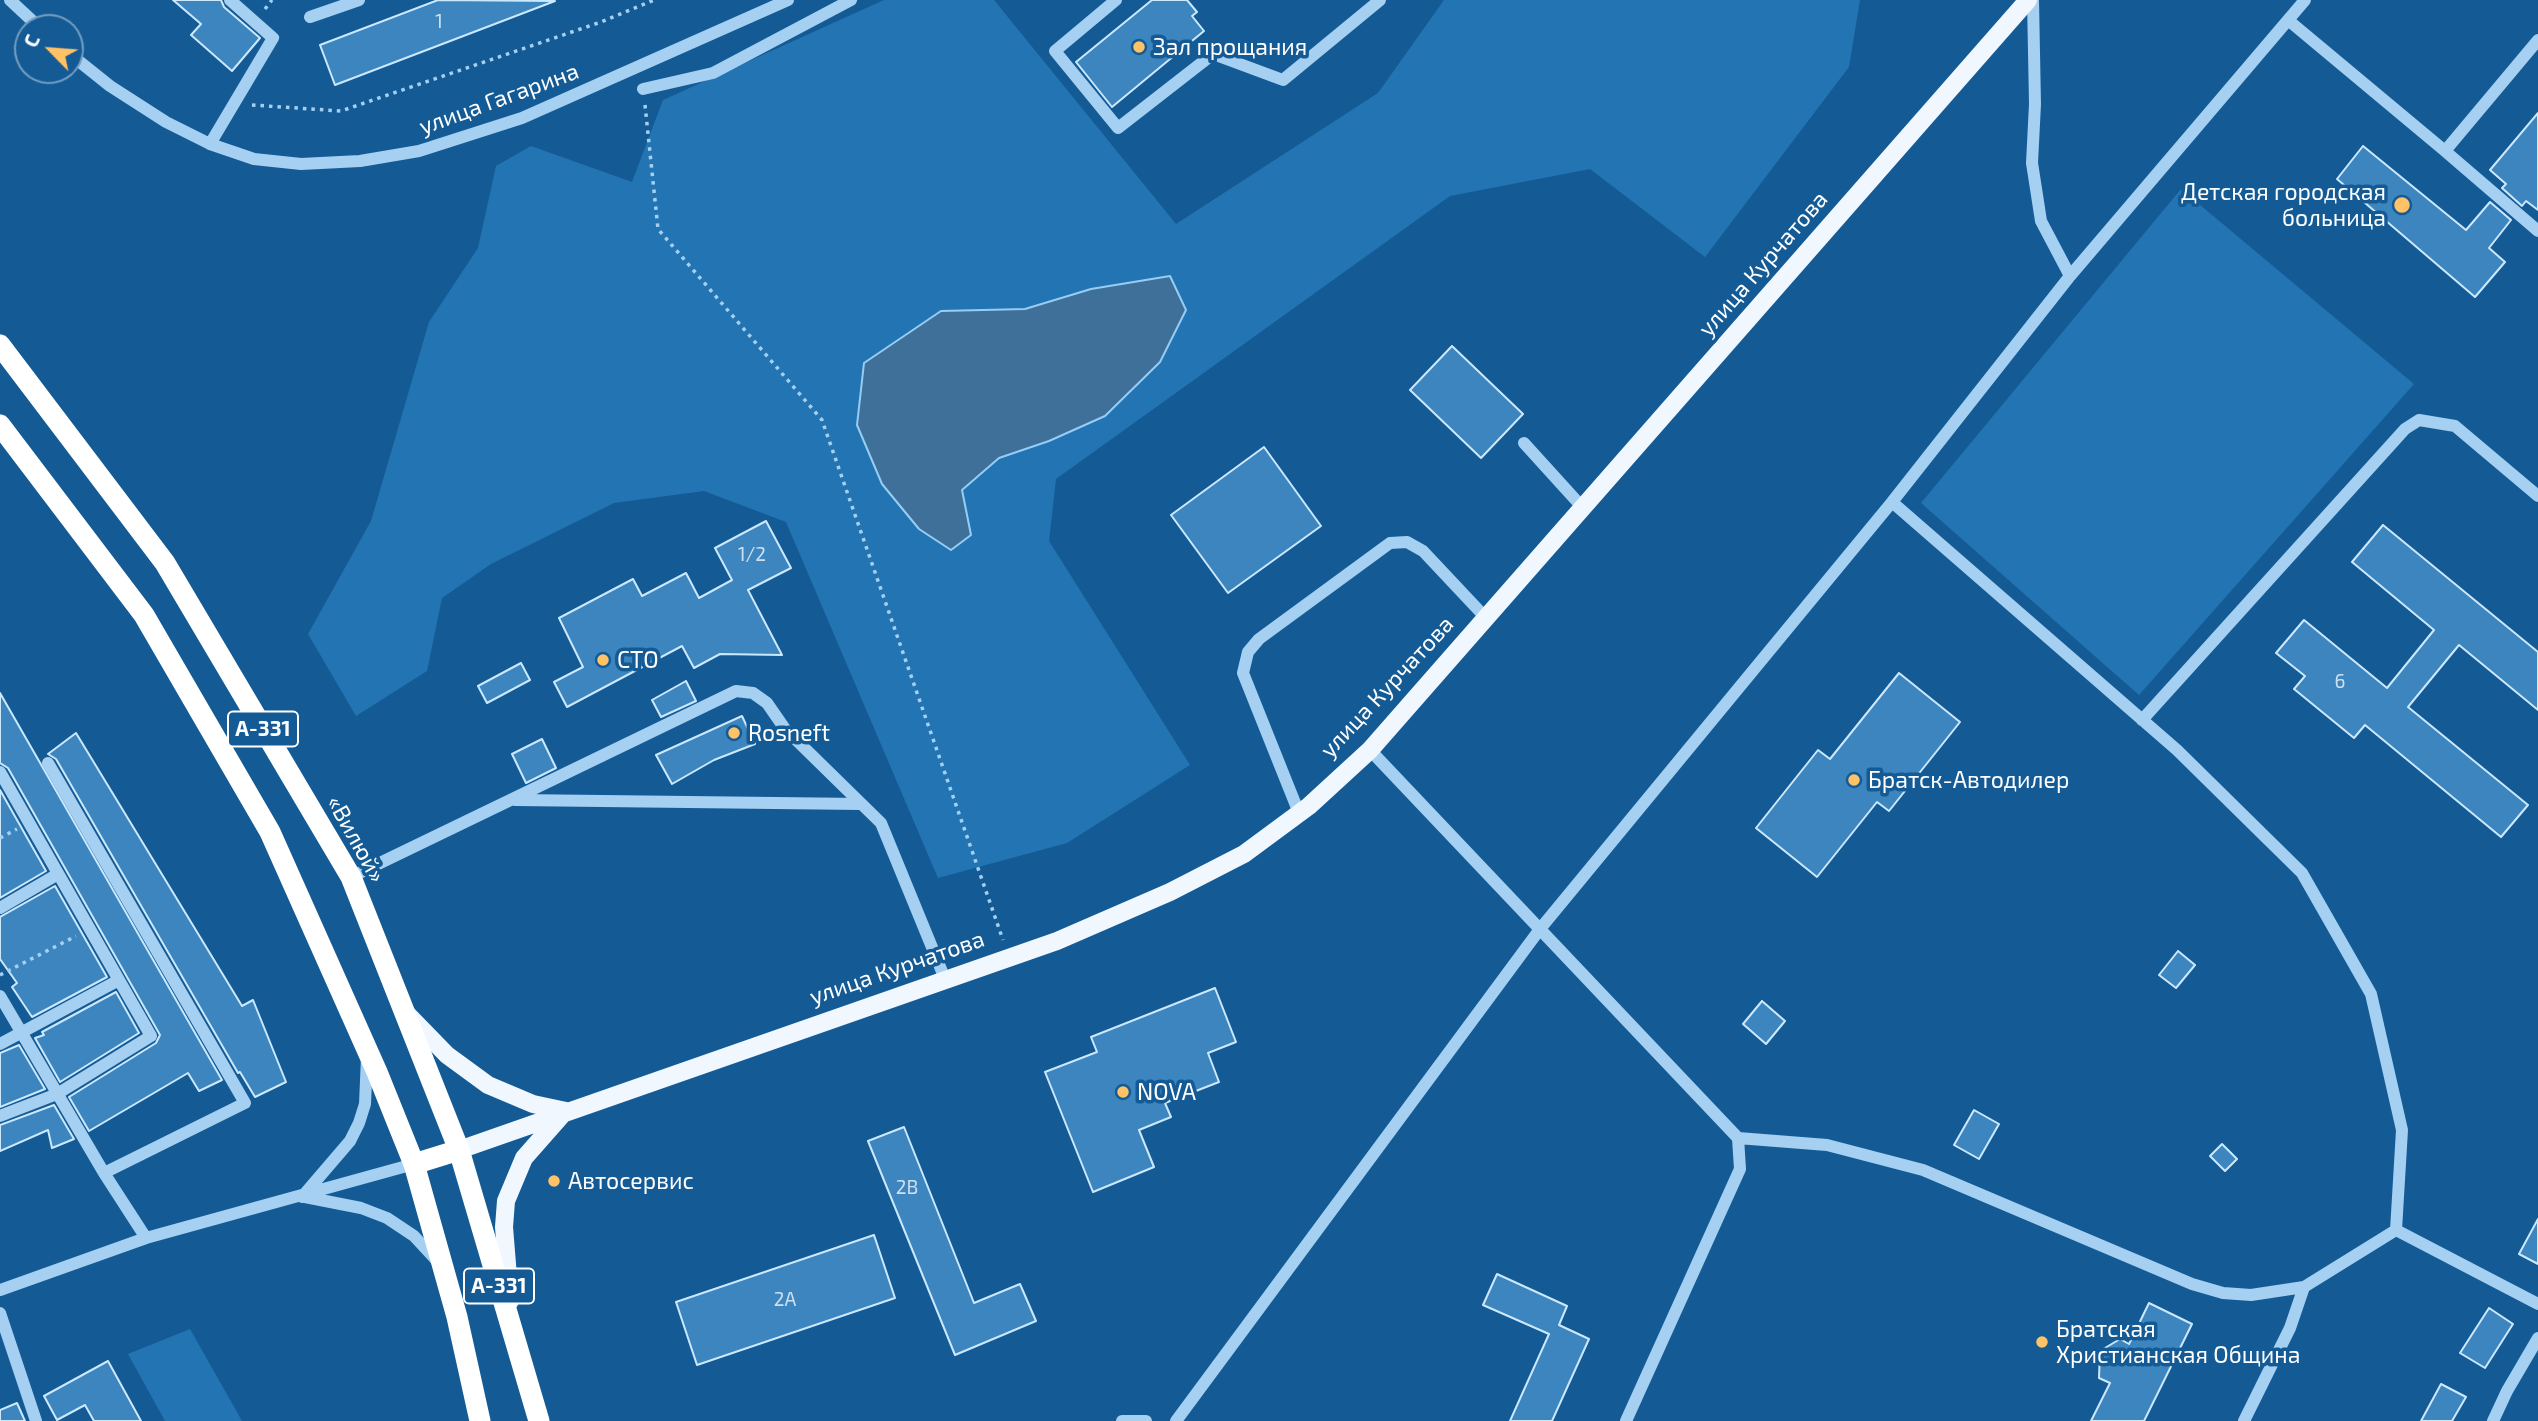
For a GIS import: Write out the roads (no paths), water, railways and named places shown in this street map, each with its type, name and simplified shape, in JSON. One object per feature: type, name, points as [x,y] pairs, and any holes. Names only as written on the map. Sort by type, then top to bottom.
[{"type":"highway","name":"«Вилюй»","points":[[0,345],[165,563],[351,877],[459,1150],[539,1421]]},
{"type":"highway","name":"А-331","points":[[0,425],[144,615],[270,832],[367,1049],[414,1164],[445,1269],[480,1421]]},
{"type":"highway","name":"улица Курчатова","points":[[414,1164],[459,1150]]},
{"type":"main road","name":"улица Курчатова","points":[[459,1150],[1009,958],[1170,892],[1244,854],[1299,813],[1370,750],[2028,0]]},
{"type":"main road","points":[[407,1014],[447,1055],[488,1085],[533,1104],[566,1111],[524,1158],[506,1200],[504,1227],[512,1326]]},
{"type":"street","points":[[10,0],[25,14]]},
{"type":"street","points":[[210,144],[273,37],[230,0]]},
{"type":"street","points":[[310,17],[359,0]]},
{"type":"street","name":"улица Гагарина","points":[[84,65],[155,115],[210,144],[254,159],[301,164],[360,161],[419,151],[522,118],[788,0]]},
{"type":"street","points":[[643,89],[713,73],[851,0]]},
{"type":"street","points":[[1116,0],[1055,51],[1118,128],[1213,54],[1283,80],[1380,0]]},
{"type":"street","points":[[2033,0],[2035,91],[2032,163],[2041,221],[2070,276]]},
{"type":"street","points":[[1176,1421],[1540,929],[1892,502],[2070,276],[2305,0]]},
{"type":"street","points":[[2288,20],[2538,231]]},
{"type":"street","points":[[2445,151],[2538,40]]},
{"type":"street","points":[[2143,720],[2405,429],[2419,420],[2455,426],[2538,496]]},
{"type":"street","points":[[1524,443],[1583,508]]},
{"type":"street","points":[[1892,502],[2143,720],[2302,873],[2371,994],[2402,1130],[2396,1230]]},
{"type":"street","points":[[1299,813],[1243,673],[1248,652],[1259,639],[1390,543],[1407,542],[1423,551],[1486,618]]},
{"type":"street","points":[[351,877],[736,691],[753,693],[767,703],[785,729],[881,823],[945,979]]},
{"type":"street","points":[[1370,750],[1738,1138],[1740,1169],[1626,1421]]},
{"type":"street","points":[[48,762],[245,1103],[104,1173]]},
{"type":"street","points":[[0,772],[151,1036],[57,1094],[0,1116]]},
{"type":"street","points":[[510,800],[861,803]]},
{"type":"street","points":[[0,908],[58,874]]},
{"type":"street","points":[[0,1044],[119,980]]},
{"type":"street","points":[[0,996],[104,1173],[146,1238]]},
{"type":"street","points":[[302,1197],[349,1141],[359,1123],[365,1104],[367,1049]]},
{"type":"street","points":[[1738,1138],[1827,1144],[1923,1170],[2192,1284],[2223,1293],[2251,1295],[2304,1287],[2396,1230]]},
{"type":"street","points":[[0,1290],[146,1238],[414,1164]]},
{"type":"street","points":[[302,1197],[361,1208],[387,1218],[414,1236],[445,1269]]},
{"type":"street","points":[[2396,1230],[2538,1304]]},
{"type":"street","points":[[2244,1421],[2290,1328],[2304,1287]]},
{"type":"street","points":[[0,1313],[36,1421]]},
{"type":"street","points":[[2493,1421],[2538,1338]]},
{"type":"street","points":[[1122,1421],[1146,1421]]},
{"type":"place","name":"Зал прощания","points":[[1139,47]]},
{"type":"place","name":"Детская городская больница","points":[[2402,205]]},
{"type":"place","name":"СТО","points":[[603,660]]},
{"type":"place","name":"Rosneft","points":[[734,733]]},
{"type":"place","name":"Братск-Автодилер","points":[[1854,780]]},
{"type":"place","name":"NOVA","points":[[1123,1092]]},
{"type":"place","name":"Автосервис","points":[[554,1181]]},
{"type":"place","name":"Братская Христианская Община","points":[[2042,1342]]}]
